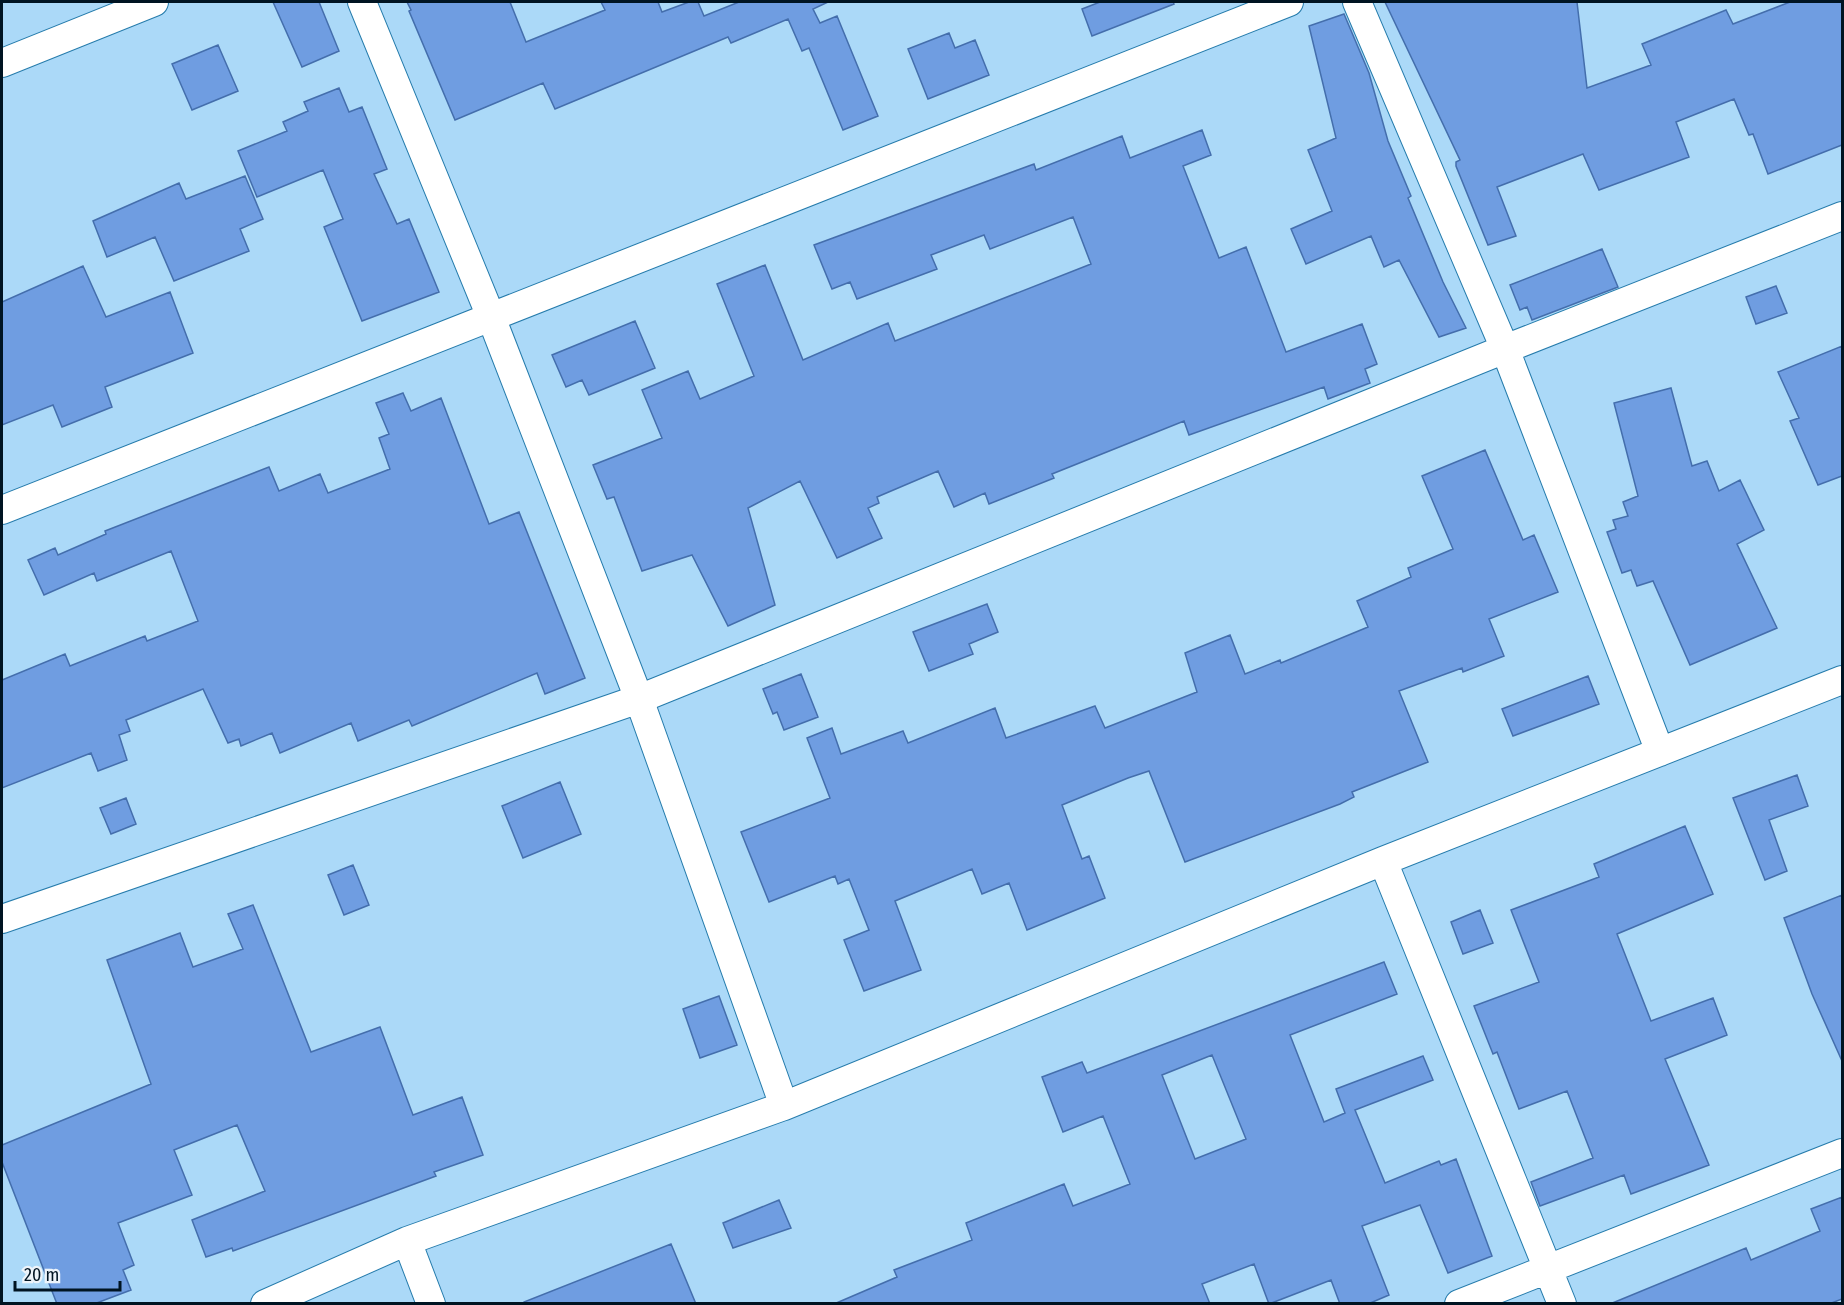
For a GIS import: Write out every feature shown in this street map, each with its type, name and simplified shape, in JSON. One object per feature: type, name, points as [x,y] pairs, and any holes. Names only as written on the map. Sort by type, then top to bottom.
[{"type":"street","points":[[2,63],[154,2]]},
{"type":"street","points":[[362,2],[491,317],[639,699],[784,1106]]},
{"type":"street","points":[[2,510],[1289,2]]},
{"type":"street","points":[[1357,2],[1505,349],[1660,752]]},
{"type":"street","points":[[2,919],[639,699],[1505,349],[1842,216]]},
{"type":"street","points":[[265,1304],[407,1241],[784,1106],[1383,861],[1842,680]]},
{"type":"street","points":[[1383,861],[1562,1304]]},
{"type":"street","points":[[1459,1304],[1842,1153]]},
{"type":"street","points":[[407,1241],[431,1304]]},
{"type":"building","points":[[273,2],[319,2],[339,51],[302,67]]},
{"type":"building","points":[[407,2],[510,2],[526,42],[605,10],[601,2],[658,2],[662,12],[689,2],[698,2],[704,16],[739,2],[828,2],[813,9],[820,23],[837,16],[878,116],[843,130],[809,48],[802,51],[788,19],[731,43],[728,37],[555,109],[543,83],[455,120]]},
{"type":"building","points":[[1100,2],[1173,2],[1174,4],[1092,36],[1082,9]]},
{"type":"building","points":[[1385,2],[1577,2],[1587,88],[1651,65],[1642,44],[1726,10],[1733,24],[1790,2],[1842,2],[1842,145],[1768,174],[1753,134],[1749,135],[1734,99],[1676,122],[1689,157],[1599,190],[1583,154],[1497,187],[1516,236],[1488,245],[1456,166],[1456,162],[1460,160]]},
{"type":"building","points":[[1344,14],[1369,73],[1388,141],[1411,196],[1408,198],[1443,282],[1466,328],[1439,337],[1399,260],[1384,267],[1371,236],[1306,264],[1291,229],[1332,211],[1308,150],[1336,138],[1309,26]]},
{"type":"building","points":[[949,33],[955,48],[975,40],[989,75],[928,99],[908,49]]},
{"type":"building","points":[[218,45],[238,91],[192,110],[172,64]]},
{"type":"building","points":[[339,88],[349,112],[362,107],[387,169],[374,174],[397,224],[409,219],[439,292],[362,321],[324,227],[343,219],[323,170],[257,197],[238,151],[287,131],[283,122],[308,111],[304,102]]},
{"type":"building","points":[[1202,130],[1211,155],[1183,166],[1219,258],[1246,247],[1286,352],[1362,324],[1377,364],[1365,369],[1370,383],[1328,399],[1324,387],[1189,435],[1184,421],[1052,474],[1054,478],[989,504],[985,493],[954,507],[938,471],[877,497],[879,503],[868,508],[882,538],[837,558],[800,481],[748,508],[775,605],[728,626],[692,555],[642,571],[614,497],[607,499],[593,465],[662,438],[642,390],[688,371],[700,399],[754,376],[717,284],[765,265],[803,360],[888,323],[895,341],[1091,264],[1073,217],[990,249],[984,235],[931,255],[937,269],[857,299],[850,282],[832,289],[814,245],[1034,164],[1036,170],[1122,136],[1130,158]]},
{"type":"building","points":[[245,176],[263,219],[240,229],[249,251],[174,281],[155,237],[107,257],[93,221],[179,183],[186,199]]},
{"type":"building","points":[[1602,249],[1618,287],[1532,320],[1527,307],[1520,310],[1510,285]]},
{"type":"building","points":[[83,266],[106,317],[170,292],[193,353],[105,387],[112,407],[62,427],[53,405],[2,425],[2,302]]},
{"type":"building","points":[[1776,286],[1787,313],[1756,324],[1746,297]]},
{"type":"building","points":[[635,321],[655,368],[589,395],[582,380],[566,387],[552,355]]},
{"type":"building","points":[[1842,346],[1842,476],[1818,485],[1790,421],[1799,418],[1778,372]]},
{"type":"building","points":[[1671,388],[1692,466],[1707,461],[1719,491],[1740,480],[1764,530],[1737,544],[1777,628],[1690,665],[1653,581],[1637,586],[1631,570],[1622,573],[1607,532],[1616,529],[1613,520],[1628,516],[1623,502],[1638,496],[1614,403]]},
{"type":"building","points":[[403,393],[411,411],[441,398],[489,524],[519,512],[585,678],[545,694],[537,673],[412,726],[409,720],[358,741],[351,723],[280,753],[272,733],[241,746],[239,739],[228,743],[203,689],[126,720],[130,731],[119,735],[127,760],[98,771],[91,753],[2,788],[2,680],[65,654],[70,666],[145,636],[147,641],[198,621],[171,551],[97,581],[94,573],[44,595],[28,560],[55,548],[58,555],[106,534],[105,531],[269,467],[279,491],[320,474],[328,493],[390,469],[379,438],[389,434],[376,403]]},
{"type":"building","points":[[1485,450],[1523,540],[1534,535],[1558,592],[1489,619],[1504,656],[1463,672],[1462,668],[1399,691],[1428,762],[1352,792],[1354,797],[1340,804],[1185,862],[1149,771],[1128,778],[1062,805],[1082,859],[1089,856],[1105,898],[1027,930],[1009,883],[982,894],[972,869],[895,901],[921,970],[864,991],[844,940],[869,930],[849,879],[838,884],[835,876],[769,902],[741,832],[830,798],[807,738],[832,728],[841,754],[903,731],[908,743],[995,708],[1006,738],[1095,706],[1105,728],[1197,692],[1185,653],[1230,635],[1245,674],[1280,660],[1281,663],[1368,627],[1357,601],[1411,577],[1408,568],[1453,549],[1422,476]]},
{"type":"building","points":[[987,604],[998,632],[969,644],[973,654],[929,671],[913,632]]},
{"type":"building","points":[[801,674],[818,717],[784,730],[777,712],[773,714],[763,689]]},
{"type":"building","points":[[1588,676],[1599,704],[1513,736],[1502,709]]},
{"type":"building","points":[[1797,775],[1808,806],[1769,820],[1787,871],[1765,880],[1733,798]]},
{"type":"building","points":[[560,782],[581,834],[523,858],[502,806]]},
{"type":"building","points":[[126,798],[136,824],[111,834],[100,808]]},
{"type":"building","points":[[1685,826],[1713,894],[1617,934],[1651,1021],[1713,998],[1727,1035],[1665,1059],[1709,1165],[1631,1194],[1624,1175],[1540,1206],[1531,1182],[1593,1158],[1567,1091],[1519,1109],[1497,1052],[1493,1054],[1474,1006],[1539,982],[1511,910],[1599,877],[1594,864]]},
{"type":"building","points":[[353,865],[369,905],[344,915],[328,875]]},
{"type":"building","points":[[1842,895],[1842,1061],[1812,994],[1784,918]]},
{"type":"building","points":[[253,905],[311,1052],[380,1027],[413,1115],[462,1097],[483,1155],[434,1172],[436,1176],[233,1251],[232,1248],[206,1257],[192,1220],[265,1191],[237,1125],[174,1150],[192,1195],[118,1223],[134,1265],[123,1270],[131,1290],[94,1304],[57,1304],[2,1162],[2,1145],[151,1084],[107,960],[180,933],[193,967],[243,949],[228,914]]},
{"type":"building","points":[[1480,910],[1493,943],[1463,954],[1451,922]]},
{"type":"building","points":[[1384,962],[1397,994],[1290,1035],[1324,1122],[1345,1113],[1336,1089],[1423,1056],[1433,1080],[1355,1110],[1385,1183],[1439,1161],[1441,1165],[1456,1159],[1492,1256],[1448,1273],[1420,1205],[1362,1226],[1389,1295],[1368,1304],[1340,1304],[1331,1280],[1269,1304],[1254,1264],[1202,1284],[1210,1304],[834,1304],[897,1277],[894,1270],[972,1240],[966,1223],[1064,1184],[1073,1206],[1130,1184],[1103,1116],[1063,1132],[1042,1077],[1082,1062],[1087,1073]],"holes":[[[1212,1055],[1246,1139],[1195,1159],[1162,1075]]]},
{"type":"building","points":[[719,996],[737,1045],[700,1058],[683,1009]]},
{"type":"building","points":[[1842,1197],[1842,1299],[1829,1304],[1610,1304],[1746,1248],[1751,1260],[1820,1231],[1811,1209]]},
{"type":"building","points":[[779,1200],[791,1228],[733,1248],[723,1223]]},
{"type":"building","points":[[671,1244],[696,1304],[524,1304],[524,1302]]}]
